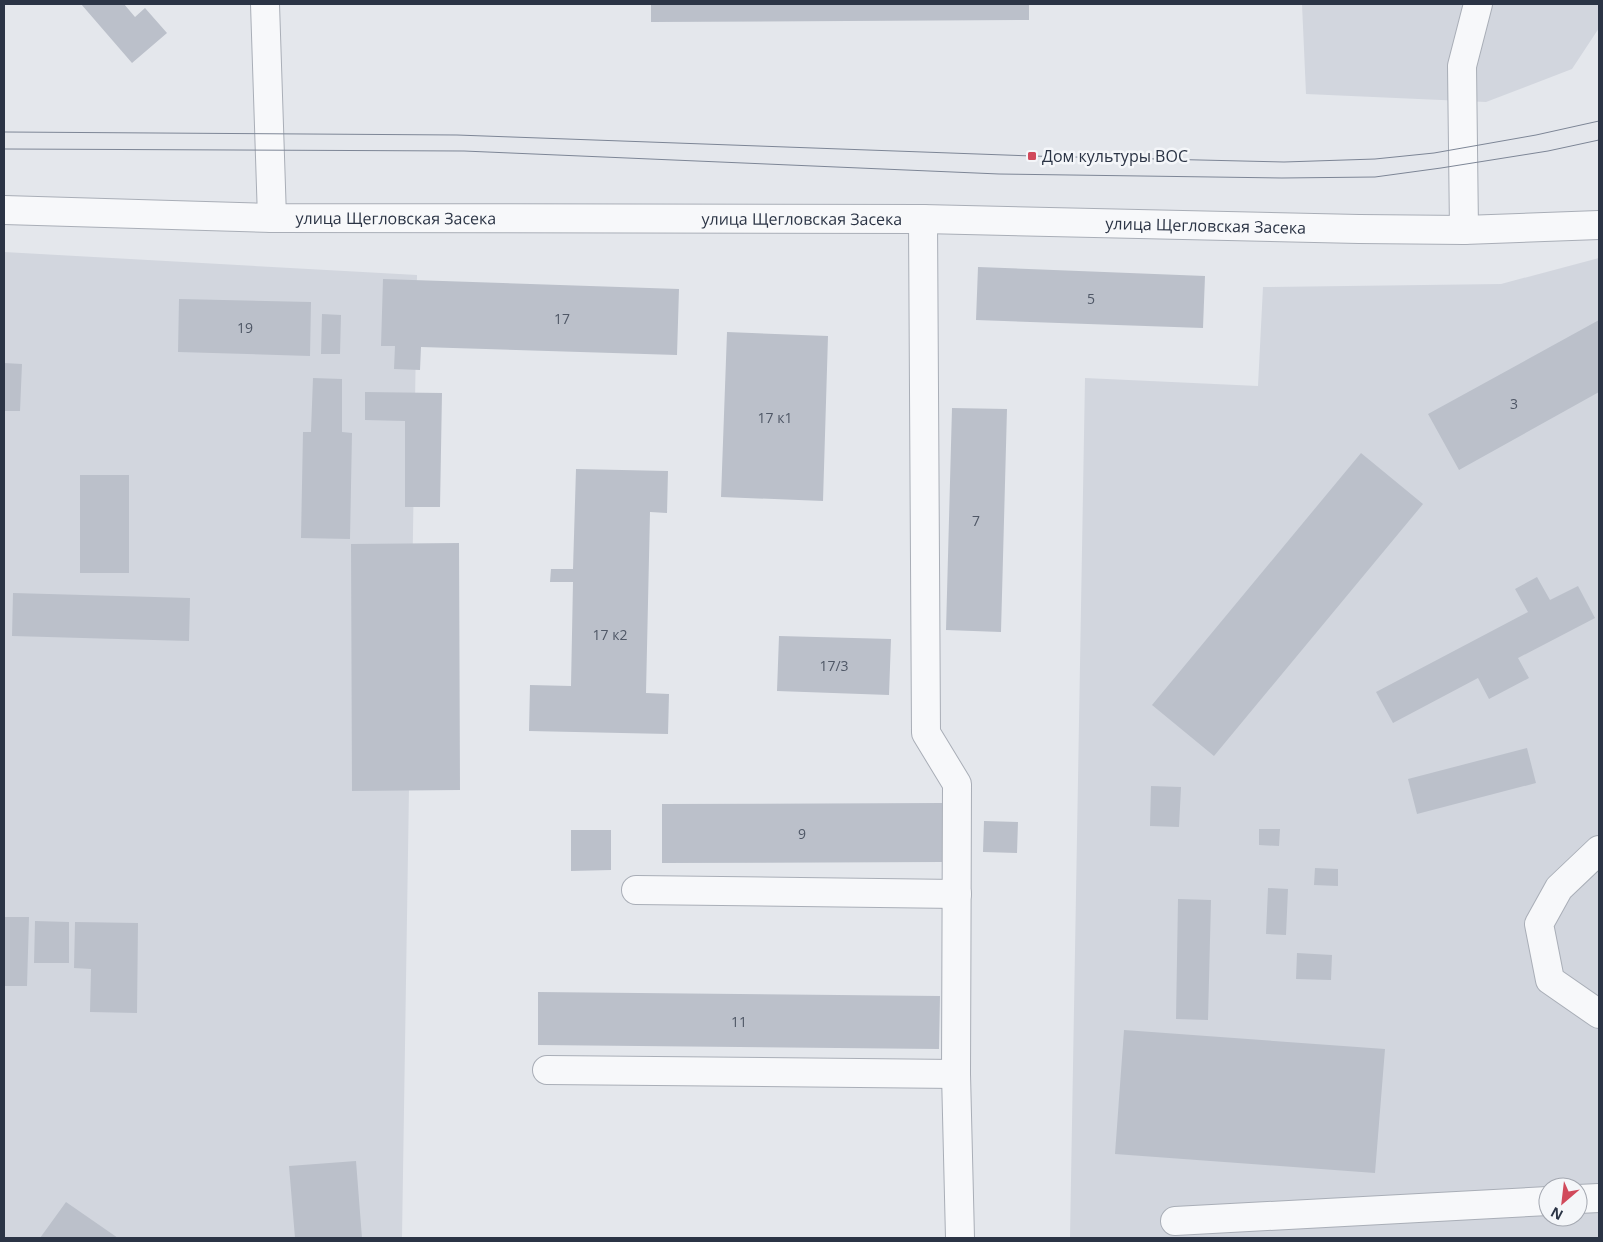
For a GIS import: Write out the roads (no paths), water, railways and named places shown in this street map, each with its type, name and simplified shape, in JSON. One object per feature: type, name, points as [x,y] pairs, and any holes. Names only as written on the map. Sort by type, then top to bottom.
[{"type":"street","points":[[265,4],[272,218]]},
{"type":"street","points":[[1464,230],[1462,66],[1478,4]]},
{"type":"street","name":"улица Щегловская Засека","points":[[4,210],[272,218],[923,219],[1464,230],[1599,225]]},
{"type":"street","points":[[923,219],[926,733],[957,784],[956,1074],[960,1238]]},
{"type":"street","points":[[1599,850],[1559,888],[1539,924],[1550,980],[1599,1014]]},
{"type":"street","points":[[636,890],[958,894]]},
{"type":"street","points":[[547,1070],[956,1074]]},
{"type":"street","points":[[1175,1221],[1538,1202]]},
{"type":"tram line","points":[[4,132],[457,135],[1032,156],[1284,162],[1375,159],[1434,153],[1536,135],[1599,121]]},
{"type":"tram line","points":[[4,149],[464,151],[999,174],[1282,178],[1375,177],[1548,151],[1599,140]]},
{"type":"place","name":"Дом культуры ВОС","points":[[1032,156]]}]
